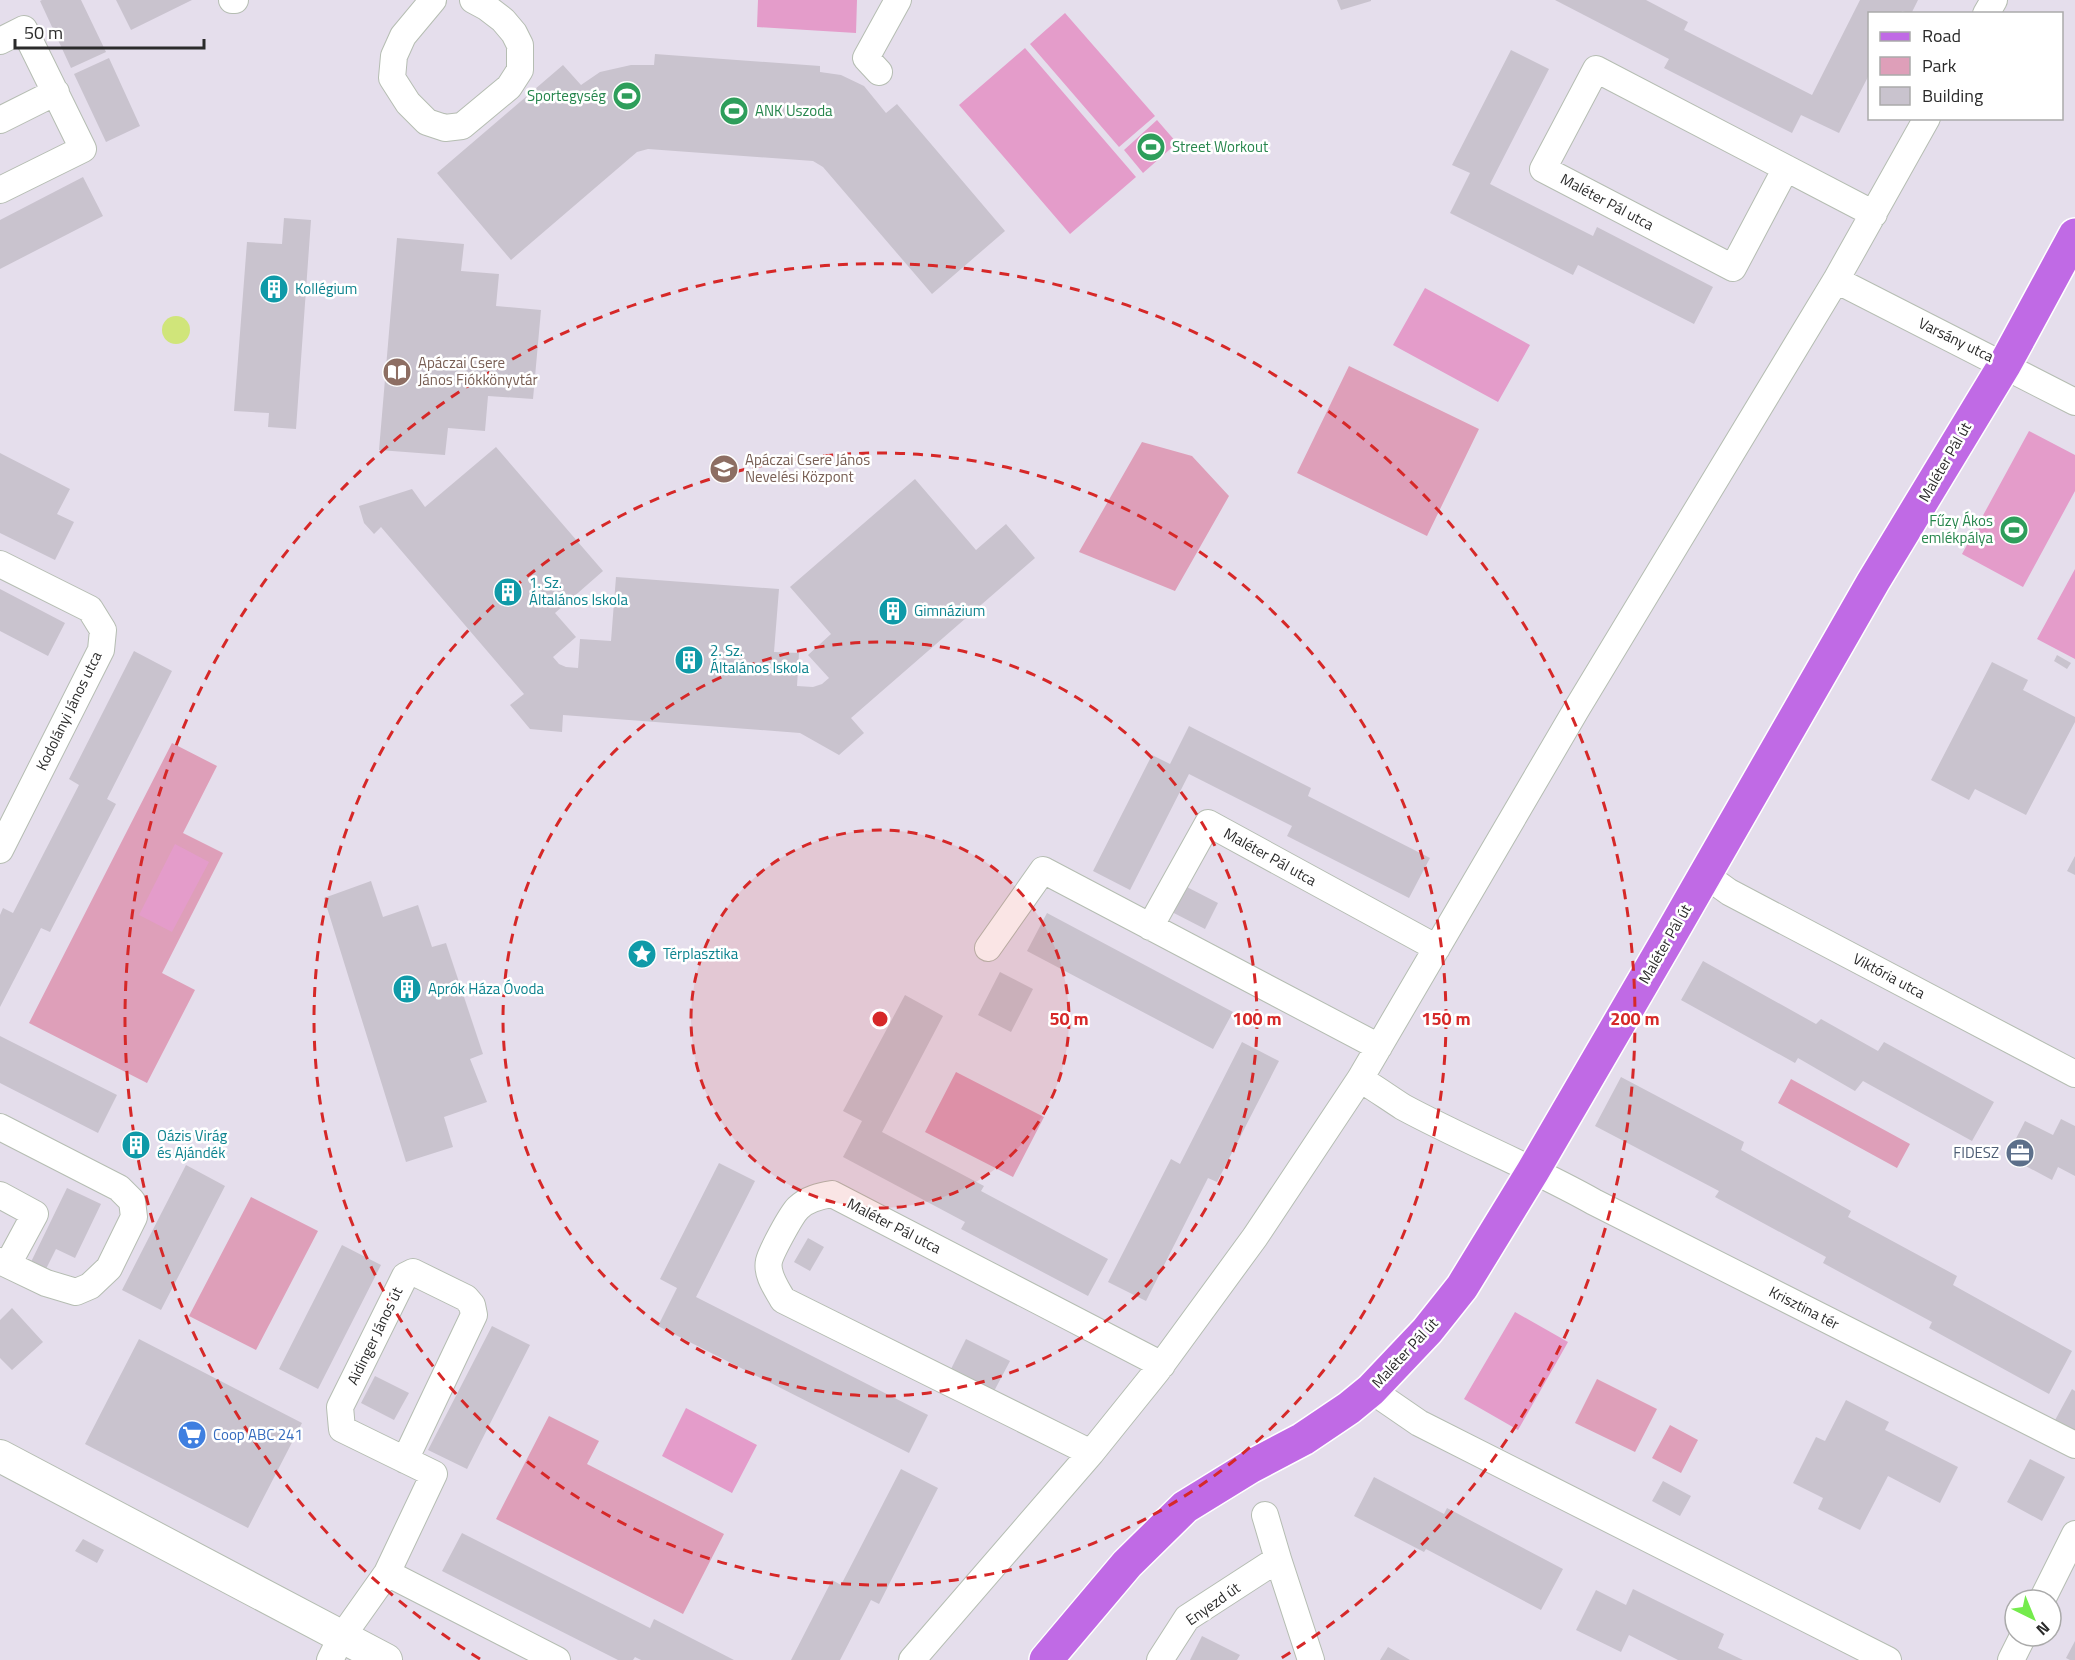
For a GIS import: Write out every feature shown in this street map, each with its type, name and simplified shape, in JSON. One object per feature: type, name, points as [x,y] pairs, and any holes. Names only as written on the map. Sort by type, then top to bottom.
[{"type":"main road","name":"Maléter Pál út","points":[[1046,1660],[1127,1564],[1185,1507],[1329,1423],[1371,1390],[1427,1332],[1462,1287],[1533,1171],[1873,582],[2005,364],[2075,235]]},
{"type":"street","points":[[433,0],[404,36],[394,56],[392,78],[408,103],[427,122],[445,128],[462,126],[509,87],[520,70],[520,45],[514,33],[486,6],[473,0]]},
{"type":"street","points":[[879,72],[866,58],[898,0]]},
{"type":"street","points":[[0,40],[24,28],[83,148],[0,190]]},
{"type":"street","name":"Maléter Pál utca","points":[[1786,168],[1733,268],[1543,170],[1596,69],[1786,168],[1874,214]]},
{"type":"street","points":[[0,120],[56,92]]},
{"type":"street","points":[[912,1660],[1091,1453],[1162,1365],[1254,1237],[1360,1079],[1576,710],[1836,280],[1927,120]]},
{"type":"street","name":"Varsány utca","points":[[1836,280],[2005,364],[2075,402]]},
{"type":"street","name":"Kodolányi János utca","points":[[0,564],[90,609],[103,630],[101,650],[2,841]]},
{"type":"street","name":"Maléter Pál utca","points":[[1150,927],[1208,823],[1437,948]]},
{"type":"street","points":[[988,948],[1043,870],[1379,1047]]},
{"type":"street","name":"Viktória utca","points":[[1704,874],[1729,892],[2075,1074]]},
{"type":"street","name":"Krisztina tér","points":[[1360,1079],[1403,1106],[2075,1445]]},
{"type":"street","points":[[0,1126],[119,1188],[132,1201],[134,1217],[109,1268],[90,1286],[76,1292],[46,1283],[4,1263],[35,1214],[0,1195]]},
{"type":"street","name":"Maléter Pál utca","points":[[1091,1453],[783,1300],[772,1281],[768,1262],[799,1207],[816,1197],[832,1194],[1162,1365]]},
{"type":"street","name":"Aidinger János út","points":[[336,1649],[387,1573],[434,1474],[405,1460],[342,1429],[340,1407],[405,1276],[413,1272],[466,1298],[472,1305],[474,1315],[405,1460]]},
{"type":"street","points":[[1371,1390],[1410,1418],[1888,1660]]},
{"type":"street","points":[[0,1456],[336,1649],[386,1660]]},
{"type":"street","points":[[1265,1515],[1311,1660]]},
{"type":"street","points":[[2048,1588],[2075,1534]]},
{"type":"street","name":"Enyezd út","points":[[1160,1660],[1187,1618],[1278,1559]]},
{"type":"street","points":[[387,1573],[557,1660]]},
{"type":"green space","points":[[1349,366],[1479,429],[1427,536],[1297,473]]},
{"type":"green space","points":[[1142,442],[1192,456],[1229,496],[1175,591],[1079,552]]},
{"type":"green space","points":[[172,743],[217,766],[183,833],[223,853],[162,973],[195,990],[147,1083],[29,1023]]},
{"type":"green space","points":[[956,1072],[1044,1117],[1013,1177],[925,1132]]},
{"type":"green space","points":[[1791,1079],[1910,1144],[1897,1168],[1778,1103]]},
{"type":"green space","points":[[251,1197],[318,1231],[256,1350],[189,1316]]},
{"type":"green space","points":[[1597,1379],[1657,1409],[1635,1452],[1575,1423]]},
{"type":"green space","points":[[549,1416],[599,1441],[587,1464],[724,1534],[683,1614],[496,1519]]},
{"type":"green space","points":[[1670,1425],[1698,1440],[1681,1473],[1652,1458]]},
{"type":"shaded area","points":[[758,0],[857,0],[856,33],[757,27]]},
{"type":"shaded area","points":[[1065,13],[1155,116],[1119,147],[1030,44]]},
{"type":"shaded area","points":[[1025,48],[1136,177],[1070,234],[959,105]]},
{"type":"shaded area","name":"Street Workout","points":[[1157,120],[1177,143],[1143,173],[1124,150]]},
{"type":"shaded area","points":[[1425,288],[1530,345],[1498,402],[1393,345]]},
{"type":"shaded area","points":[[176,316],[186,320],[190,330],[186,340],[176,344],[166,340],[162,330],[166,320]]},
{"type":"shaded area","name":"Fűzy Ákos emlékpálya","points":[[2029,431],[2075,455],[2075,491],[2023,587],[1962,554]]},
{"type":"shaded area","points":[[2075,569],[2075,659],[2037,639]]},
{"type":"shaded area","points":[[175,844],[209,862],[172,932],[139,915]]},
{"type":"shaded area","points":[[1515,1312],[1568,1342],[1518,1430],[1464,1399]]},
{"type":"shaded area","points":[[686,1408],[757,1445],[732,1493],[662,1456]]},
{"type":"building","points":[[81,0],[106,52],[71,68],[40,1]]},
{"type":"building","points":[[116,0],[192,0],[131,30]]},
{"type":"building","points":[[1337,0],[1371,0],[1371,1],[1341,10]]},
{"type":"building","points":[[1555,0],[1646,0],[1688,22],[1684,30],[1812,95],[1860,0],[1918,0],[1912,12],[1868,12],[1868,77],[1839,133],[1801,115],[1792,133],[1664,68],[1669,59]]},
{"type":"building","points":[[1511,50],[1549,69],[1490,184],[1593,236],[1597,227],[1713,287],[1694,324],[1578,265],[1573,275],[1450,213],[1470,173],[1452,165]]},
{"type":"building","points":[[655,54],[820,66],[820,72],[841,75],[864,86],[886,113],[897,104],[1005,231],[932,294],[823,167],[813,161],[648,149],[637,152],[511,260],[437,173],[563,65],[581,85],[600,72],[631,65],[654,65]]},
{"type":"building","points":[[109,58],[140,126],[106,142],[74,74]]},
{"type":"building","points":[[83,177],[103,216],[0,269],[0,220]]},
{"type":"building","name":"Kollégium","points":[[284,218],[311,220],[296,429],[268,427],[269,413],[234,411],[247,242],[282,244]]},
{"type":"building","points":[[397,238],[464,244],[461,271],[499,274],[496,306],[541,310],[533,399],[488,396],[485,431],[448,428],[445,455],[379,450]]},
{"type":"building","points":[[496,447],[603,571],[555,613],[576,637],[553,657],[559,664],[566,667],[578,668],[580,639],[611,641],[616,577],[779,589],[774,652],[799,653],[797,686],[813,687],[822,684],[829,678],[808,655],[831,634],[790,587],[915,479],[976,550],[1006,524],[1035,558],[851,718],[864,733],[839,755],[800,733],[563,715],[562,732],[530,729],[510,705],[524,694],[381,527],[374,534],[364,523],[359,506],[412,489],[425,507]]},
{"type":"building","points":[[0,453],[70,489],[57,514],[74,522],[55,560],[0,533]]},
{"type":"building","points":[[0,589],[65,623],[48,656],[0,631]]},
{"type":"building","points":[[134,651],[172,671],[107,799],[116,804],[50,932],[41,928],[0,1007],[0,915],[3,908],[13,913],[79,785],[69,779]]},
{"type":"building","points":[[2057,655],[2071,663],[2067,669],[2054,661]]},
{"type":"building","points":[[1992,662],[2028,680],[2023,690],[2075,717],[2075,722],[2026,815],[1975,789],[1969,800],[1931,780]]},
{"type":"building","points":[[1189,726],[1311,788],[1308,796],[1430,858],[1409,898],[1287,836],[1292,826],[1189,774],[1130,890],[1093,871],[1152,755],[1170,764]]},
{"type":"building","points":[[2075,856],[2075,875],[2067,871]]},
{"type":"building","name":"Aprók Háza Óvoda","points":[[371,881],[383,917],[418,905],[432,947],[446,943],[483,1054],[470,1059],[487,1102],[444,1117],[453,1147],[406,1162],[324,898]]},
{"type":"building","points":[[1181,884],[1218,903],[1205,929],[1168,910]]},
{"type":"building","points":[[1047,913],[1233,1012],[1213,1049],[1027,951]]},
{"type":"building","points":[[1703,961],[1816,1024],[1821,1019],[1878,1051],[1884,1042],[1994,1102],[1972,1141],[1863,1081],[1855,1091],[1798,1058],[1795,1063],[1681,1000]]},
{"type":"building","points":[[1000,972],[1033,989],[1011,1032],[978,1015]]},
{"type":"building","points":[[905,995],[943,1016],[882,1132],[984,1186],[981,1191],[1108,1259],[1088,1296],[961,1229],[965,1222],[843,1157],[862,1121],[843,1111]]},
{"type":"building","points":[[0,1036],[117,1095],[98,1133],[0,1083]]},
{"type":"building","points":[[1242,1042],[1279,1061],[1217,1182],[1208,1178],[1146,1301],[1108,1282],[1171,1159],[1180,1164]]},
{"type":"building","points":[[1621,1077],[1744,1142],[1741,1150],[1851,1211],[1848,1217],[1957,1276],[1953,1285],[2072,1351],[2049,1394],[1929,1328],[1932,1322],[1823,1263],[1826,1257],[1715,1197],[1719,1191],[1595,1126]]},
{"type":"building","points":[[2061,1119],[2075,1126],[2075,1176],[2058,1167],[2052,1180],[2007,1156],[2025,1121],[2053,1135]]},
{"type":"building","name":"Oázis Virág és Ajándék","points":[[136,1130],[147,1134],[151,1145],[147,1156],[136,1160],[125,1156],[121,1145],[125,1134]]},
{"type":"building","points":[[719,1163],[755,1181],[696,1297],[928,1415],[909,1453],[658,1326],[677,1288],[660,1279]]},
{"type":"building","points":[[186,1165],[225,1186],[161,1310],[122,1290]]},
{"type":"building","points":[[67,1188],[101,1204],[75,1258],[56,1249],[45,1271],[30,1264]]},
{"type":"building","points":[[808,1238],[824,1247],[810,1271],[794,1262]]},
{"type":"building","points":[[342,1245],[381,1265],[318,1389],[279,1369]]},
{"type":"building","points":[[12,1308],[43,1342],[12,1370],[0,1358],[0,1320]]},
{"type":"building","points":[[492,1326],[530,1345],[467,1469],[428,1450]]},
{"type":"building","name":"Coop ABC 241","points":[[139,1339],[302,1423],[248,1528],[85,1444]]},
{"type":"building","points":[[966,1339],[1010,1361],[992,1395],[949,1373]]},
{"type":"building","points":[[375,1376],[409,1393],[394,1420],[361,1403]]},
{"type":"building","points":[[2072,1389],[2075,1391],[2075,1433],[2054,1422]]},
{"type":"building","points":[[1846,1400],[1889,1422],[1885,1430],[1958,1467],[1940,1503],[1888,1476],[1860,1530],[1818,1509],[1823,1498],[1793,1483],[1816,1437],[1825,1441]]},
{"type":"building","points":[[2030,1459],[2065,1477],[2042,1521],[2007,1502]]},
{"type":"building","points":[[901,1469],[938,1488],[879,1604],[871,1600],[840,1660],[791,1660],[832,1580],[841,1585]]},
{"type":"building","points":[[1374,1477],[1444,1514],[1447,1508],[1563,1569],[1541,1610],[1426,1549],[1424,1552],[1354,1516]]},
{"type":"building","points":[[1663,1481],[1691,1496],[1680,1516],[1652,1501]]},
{"type":"building","points":[[462,1533],[650,1628],[654,1619],[734,1660],[641,1660],[635,1657],[633,1660],[618,1660],[442,1571]]},
{"type":"building","points":[[83,1539],[104,1550],[97,1563],[75,1551]]},
{"type":"building","points":[[1633,1589],[1724,1634],[1718,1648],[1743,1660],[1678,1660],[1629,1635],[1621,1652],[1576,1630],[1596,1590],[1626,1605]]},
{"type":"building","points":[[1202,1636],[1240,1655],[1237,1660],[1190,1660]]},
{"type":"building","points":[[2075,1641],[2075,1660],[2070,1660],[2066,1658]]},
{"type":"building","points":[[1388,1647],[1410,1660],[1380,1660]]},
{"type":"place","name":"Sportegység","points":[[627,96]]},
{"type":"place","name":"ANK Uszoda","points":[[734,111]]},
{"type":"place","name":"Street Workout","points":[[1151,147]]},
{"type":"place","name":"Kollégium","points":[[274,289]]},
{"type":"place","name":"Apáczai Csere János Fiókkönyvtár","points":[[397,372]]},
{"type":"place","name":"Apáczai Csere János Nevelési Központ","points":[[724,469]]},
{"type":"place","name":"Fűzy Ákos emlékpálya","points":[[2014,530]]},
{"type":"place","name":"1. Sz. Általános Iskola","points":[[508,592]]},
{"type":"place","name":"Gimnázium","points":[[893,611]]},
{"type":"place","name":"2. Sz. Általános Iskola","points":[[689,660]]},
{"type":"place","name":"Térplasztika","points":[[642,954]]},
{"type":"place","name":"Aprók Háza Óvoda","points":[[407,989]]},
{"type":"place","name":"Oázis Virág és Ajándék","points":[[136,1145]]},
{"type":"place","name":"FIDESZ","points":[[2020,1153]]},
{"type":"place","name":"Coop ABC 241","points":[[192,1435]]}]
